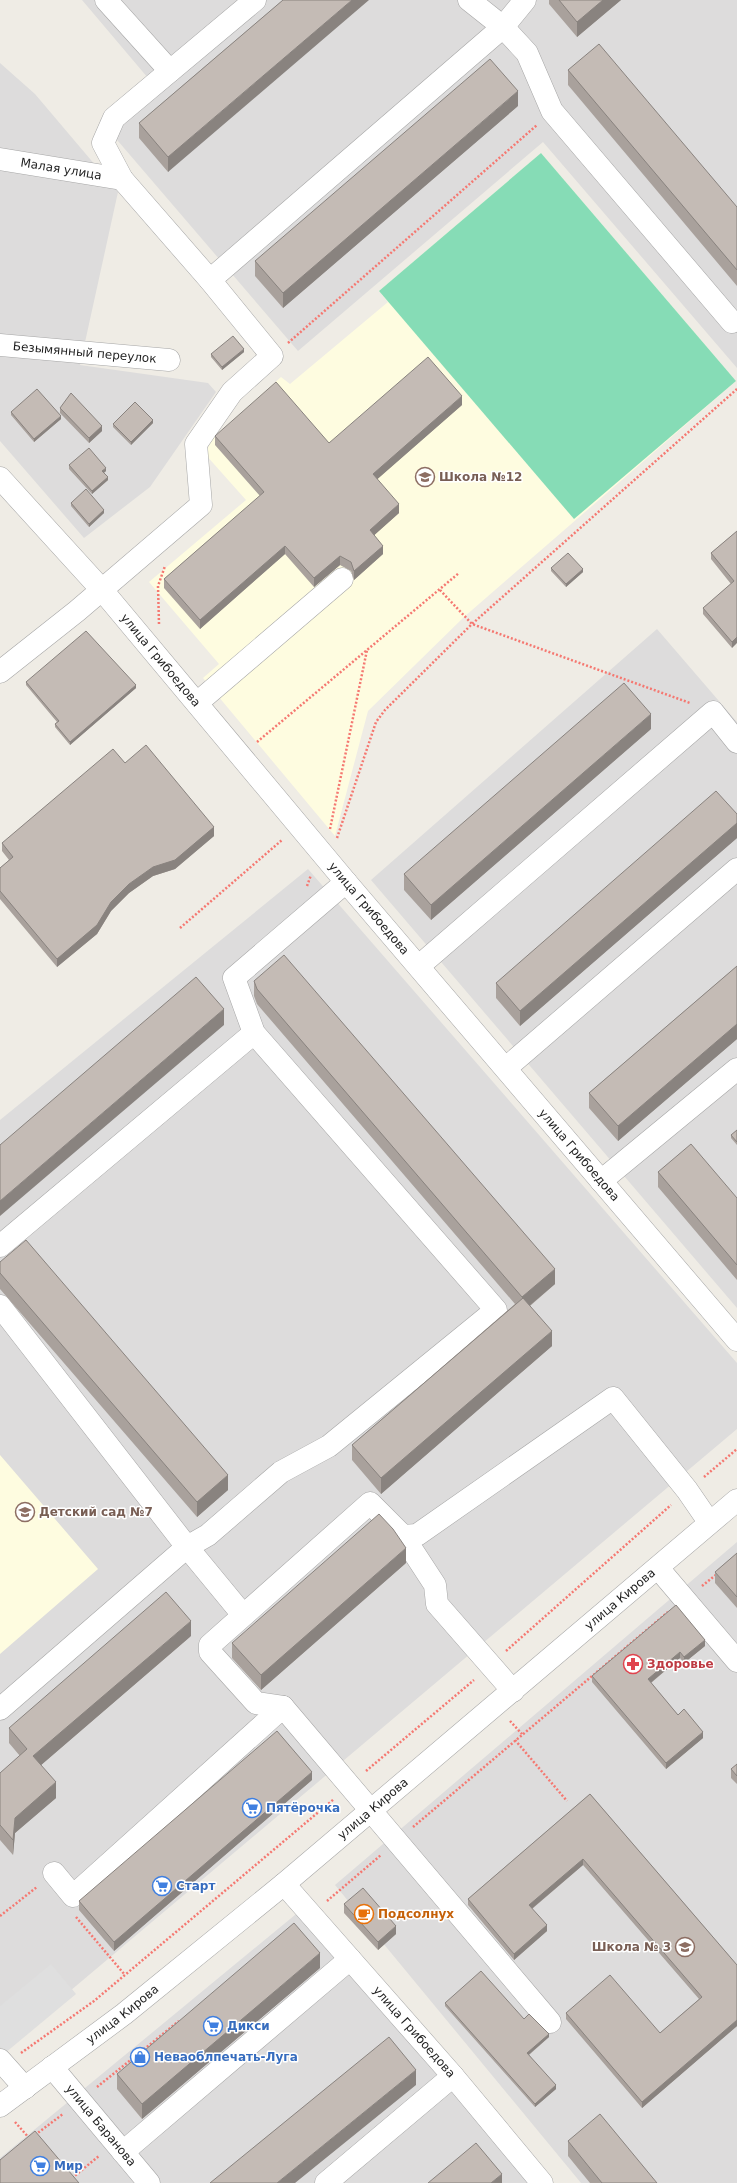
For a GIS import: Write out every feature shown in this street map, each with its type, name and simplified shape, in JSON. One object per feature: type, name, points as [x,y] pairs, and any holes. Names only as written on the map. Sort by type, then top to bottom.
[{"type":"street","points":[[106,0],[170,71]]},
{"type":"street","points":[[0,672],[102,590],[201,505],[196,444],[232,392],[272,356],[210,280],[122,179],[103,143],[114,118],[254,0]]},
{"type":"street","points":[[469,0],[503,27],[527,53],[552,111],[732,322]]},
{"type":"street","points":[[210,280],[503,27],[525,0]]},
{"type":"street","name":"Малая улица","points":[[0,159],[122,179]]},
{"type":"street","name":"Безымянный переулок","points":[[0,345],[169,360]]},
{"type":"street","name":"улица Грибоедова","points":[[0,478],[102,590],[197,703],[327,848],[346,882],[737,1340]]},
{"type":"street","points":[[197,703],[342,579]]},
{"type":"street","points":[[419,966],[713,712],[737,742]]},
{"type":"street","points":[[506,1068],[737,869]]},
{"type":"street","points":[[0,1709],[187,1547],[208,1535],[281,1472],[329,1446],[496,1310],[254,1033],[234,978],[346,882]]},
{"type":"street","points":[[0,1246],[254,1033]]},
{"type":"street","points":[[601,1180],[737,1068]]},
{"type":"street","points":[[0,1306],[187,1547],[243,1615]]},
{"type":"street","points":[[403,1536],[417,1535],[613,1398],[688,1490],[710,1522]]},
{"type":"street","name":"улица Кирова","points":[[0,2106],[124,2014],[284,1884],[737,1500]]},
{"type":"street","points":[[513,1691],[438,1604],[435,1585],[403,1536],[370,1503],[210,1645],[210,1652],[256,1703],[284,1707],[396,1842],[550,2022]]},
{"type":"street","points":[[658,1568],[735,1656]]},
{"type":"street","points":[[54,1873],[73,1896],[284,1707]]},
{"type":"street","name":"улица Грибоедова","points":[[284,1884],[453,2076],[542,2183]]},
{"type":"street","points":[[119,2147],[350,1959]]},
{"type":"street","points":[[2,2062],[25,2088]]},
{"type":"street","name":"улица Баранова","points":[[52,2067],[149,2183]]},
{"type":"street","points":[[326,2183],[453,2076]]},
{"type":"path","points":[[272,356],[552,111]]},
{"type":"path","points":[[327,848],[376,722],[385,710],[472,624],[737,389]]},
{"type":"path","points":[[252,747],[459,573]]},
{"type":"path","points":[[440,590],[472,624],[713,712]]},
{"type":"path","points":[[327,848],[330,840],[330,830],[367,650]]},
{"type":"path","points":[[180,928],[288,835]]},
{"type":"path","points":[[2,2062],[94,2001],[490,1666],[688,1490],[737,1449]]},
{"type":"path","points":[[310,1914],[673,1607],[686,1600],[720,1572]]},
{"type":"path","points":[[515,1740],[567,1801]]},
{"type":"path","points":[[0,1916],[54,1873]]},
{"type":"path","points":[[73,1896],[72,1913],[125,1975]]},
{"type":"path","points":[[24,2144],[184,2017]]},
{"type":"path","points":[[36,2134],[41,2141]]},
{"type":"path","points":[[66,2183],[71,2178],[119,2147]]},
{"type":"path","points":[[66,2172],[71,2178]]},
{"type":"shaded area","points":[[82,0],[737,0],[737,368],[543,142],[298,351],[100,120],[148,78]]},
{"type":"shaded area","points":[[0,63],[35,94],[118,192],[80,365],[208,383],[216,392],[150,487],[84,538],[0,441]]},
{"type":"shaded area","name":"Школа №12","points":[[541,153],[736,381],[464,617],[368,711],[335,836],[203,678],[219,664],[149,582],[246,500],[205,454],[212,439],[281,377],[290,384],[388,302],[379,291]]},
{"type":"shaded area","points":[[657,629],[737,722],[737,1308],[371,880]]},
{"type":"shaded area","points":[[308,869],[737,1363],[737,1429],[0,2050],[0,1120]]},
{"type":"shaded area","name":"Детский сад №7","points":[[0,1455],[98,1569],[0,1654]]},
{"type":"shaded area","points":[[737,1542],[737,2183],[581,2183],[335,1885]]},
{"type":"shaded area","points":[[301,1910],[530,2183],[0,2183],[0,2158]]},
{"type":"shaded area","points":[[51,1964],[76,1994],[5,2053],[0,2046],[0,2006]]},
{"type":"green space","points":[[541,153],[736,381],[574,519],[379,291]]},
{"type":"building","points":[[283,0],[352,0],[168,157],[139,123]]},
{"type":"building","points":[[559,0],[603,0],[577,22]]},
{"type":"building","points":[[599,44],[737,207],[737,270],[568,70]]},
{"type":"building","points":[[490,59],[518,91],[283,293],[255,261]]},
{"type":"building","points":[[233,336],[244,349],[222,367],[211,354]]},
{"type":"building","points":[[428,357],[462,396],[373,474],[399,504],[370,530],[383,546],[354,571],[351,562],[340,556],[314,578],[285,546],[200,620],[164,579],[264,492],[215,436],[276,382],[329,443]]},
{"type":"building","points":[[37,389],[61,416],[34,439],[11,412]]},
{"type":"building","points":[[71,393],[102,426],[89,438],[60,408]]},
{"type":"building","points":[[135,402],[153,420],[131,442],[113,424]]},
{"type":"building","points":[[89,448],[106,468],[102,471],[108,477],[92,491],[69,465]]},
{"type":"building","points":[[86,489],[104,510],[89,524],[71,503]]},
{"type":"building","points":[[737,531],[737,637],[732,642],[703,608],[734,581],[711,553]]},
{"type":"building","points":[[568,553],[583,569],[566,584],[551,568]]},
{"type":"building","points":[[86,631],[136,685],[70,742],[55,724],[59,721],[26,682]]},
{"type":"building","points":[[624,683],[651,714],[431,905],[404,874]]},
{"type":"building","points":[[146,745],[214,827],[175,860],[153,867],[129,884],[111,902],[97,925],[57,959],[0,891],[0,868],[13,857],[2,843],[113,749],[125,763]]},
{"type":"building","points":[[716,791],[737,814],[737,823],[520,1011],[496,983]]},
{"type":"building","points":[[284,955],[555,1269],[522,1297],[257,989],[254,981]]},
{"type":"building","points":[[737,966],[737,1024],[618,1126],[589,1093]]},
{"type":"building","points":[[196,977],[224,1009],[0,1201],[0,1145]]},
{"type":"building","points":[[737,1130],[737,1142],[731,1135]]},
{"type":"building","points":[[691,1144],[737,1198],[737,1265],[658,1172]]},
{"type":"building","points":[[26,1240],[228,1475],[197,1502],[0,1273],[0,1262]]},
{"type":"building","points":[[523,1298],[552,1331],[381,1478],[352,1445]]},
{"type":"building","points":[[379,1514],[393,1529],[406,1548],[261,1675],[232,1643]]},
{"type":"building","points":[[737,1553],[737,1597],[715,1572]]},
{"type":"building","points":[[166,1592],[191,1621],[33,1756],[56,1782],[15,1818],[13,1840],[0,1825],[0,1773],[27,1749],[9,1728]]},
{"type":"building","points":[[676,1605],[705,1640],[684,1657],[680,1652],[648,1679],[678,1715],[684,1709],[703,1732],[666,1763],[592,1676]]},
{"type":"building","points":[[277,1731],[312,1772],[114,1942],[79,1901]]},
{"type":"building","points":[[737,1764],[737,1776],[731,1769]]},
{"type":"building","name":"Школа № 3","points":[[590,1794],[737,1965],[737,2020],[642,2102],[566,2013],[610,1975],[660,2033],[702,1997],[583,1859],[529,1905],[547,1925],[514,1954],[468,1899]]},
{"type":"building","points":[[363,1888],[396,1926],[378,1942],[344,1904]]},
{"type":"building","points":[[294,1923],[320,1953],[142,2104],[117,2074]]},
{"type":"building","points":[[481,1971],[524,2019],[529,2014],[549,2034],[527,2053],[556,2085],[535,2104],[445,2003]]},
{"type":"building","points":[[389,2037],[416,2070],[277,2183],[210,2183]]},
{"type":"building","points":[[600,2114],[657,2183],[602,2183],[568,2141]]},
{"type":"building","points":[[35,2131],[79,2183],[0,2183],[0,2160]]},
{"type":"building","points":[[476,2143],[502,2174],[491,2183],[428,2183]]},
{"type":"place","name":"Школа №12","points":[[425,477]]},
{"type":"place","name":"Детский сад №7","points":[[25,1512]]},
{"type":"place","name":"Здоровье","points":[[633,1664]]},
{"type":"place","name":"Пятёрочка","points":[[252,1808]]},
{"type":"place","name":"Старт","points":[[162,1886]]},
{"type":"place","name":"Подсолнух","points":[[364,1914]]},
{"type":"place","name":"Школа № 3","points":[[685,1947]]},
{"type":"place","name":"Дикси","points":[[213,2026]]},
{"type":"place","name":"Неваоблпечать-Луга","points":[[140,2057]]},
{"type":"place","name":"Мир","points":[[40,2166]]}]
